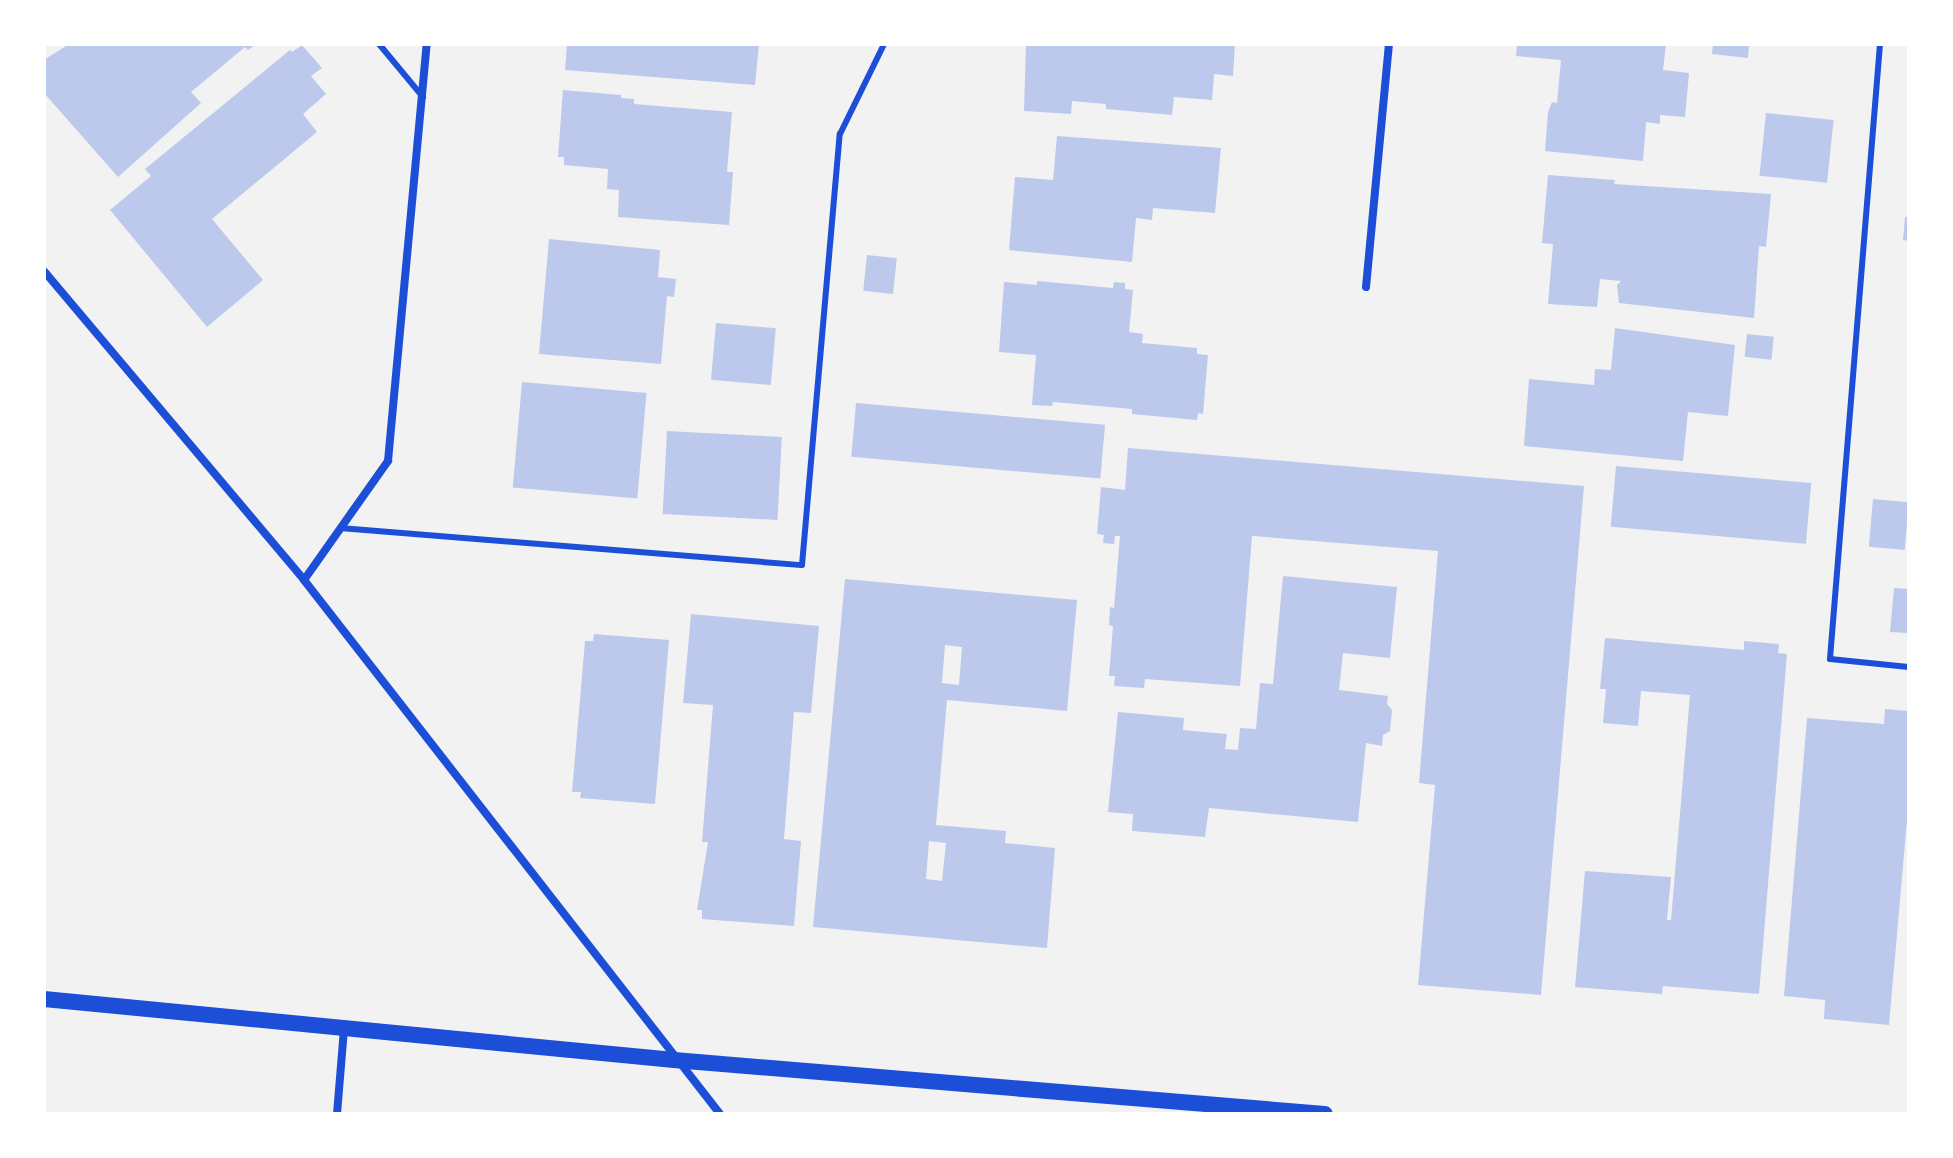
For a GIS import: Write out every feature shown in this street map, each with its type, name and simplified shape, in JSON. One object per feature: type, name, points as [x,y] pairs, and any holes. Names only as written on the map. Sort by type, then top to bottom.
[{"type":"main road","points":[[44,999],[674,1060],[1325,1114]]},
{"type":"street","points":[[304,580],[388,461],[427,44]]},
{"type":"street","points":[[1366,287],[1389,44]]},
{"type":"street","points":[[44,271],[304,580],[674,1060],[720,1114]]},
{"type":"street","points":[[337,1114],[344,1028]]},
{"type":"lane","points":[[379,44],[423,97]]},
{"type":"lane","points":[[339,528],[802,565],[840,134],[884,44]]},
{"type":"lane","points":[[1880,44],[1830,659],[1909,667]]},
{"type":"building","points":[[69,44],[256,44],[248,50],[245,47],[191,92],[201,103],[118,177],[44,93],[44,60]]},
{"type":"building","points":[[567,44],[759,44],[755,85],[565,70]]},
{"type":"building","points":[[1026,44],[1235,44],[1233,76],[1214,74],[1212,100],[1174,97],[1172,115],[1106,109],[1106,104],[1072,101],[1071,114],[1024,111]]},
{"type":"building","points":[[1517,44],[1666,44],[1663,70],[1689,73],[1685,117],[1660,115],[1660,124],[1646,122],[1643,161],[1545,151],[1548,112],[1552,102],[1557,103],[1561,60],[1516,56]]},
{"type":"building","points":[[1713,44],[1749,44],[1748,58],[1712,54]]},
{"type":"building","points":[[302,45],[322,68],[311,76],[326,94],[303,114],[317,132],[212,219],[263,280],[207,327],[110,210],[151,176],[145,169],[290,50],[292,52]]},
{"type":"building","points":[[563,90],[621,95],[621,98],[634,99],[634,104],[732,112],[727,172],[733,172],[729,225],[618,217],[619,190],[607,189],[608,169],[564,165],[564,157],[558,157]]},
{"type":"building","points":[[1766,113],[1834,120],[1827,183],[1759,176]]},
{"type":"building","points":[[1057,136],[1221,148],[1215,213],[1153,208],[1152,220],[1136,218],[1132,262],[1009,250],[1015,177],[1053,180]]},
{"type":"building","points":[[1548,175],[1615,180],[1614,184],[1771,194],[1766,247],[1759,246],[1754,318],[1619,303],[1617,285],[1621,281],[1600,279],[1597,307],[1548,304],[1553,244],[1542,243]]},
{"type":"building","points":[[1905,217],[1909,217],[1909,241],[1903,240]]},
{"type":"building","points":[[549,239],[660,250],[658,277],[676,279],[674,297],[667,296],[661,364],[539,354]]},
{"type":"building","points":[[867,255],[897,258],[893,294],[863,291]]},
{"type":"building","points":[[1037,281],[1113,288],[1114,282],[1125,283],[1125,289],[1133,290],[1129,332],[1143,334],[1142,343],[1197,348],[1197,354],[1208,355],[1203,414],[1198,413],[1197,420],[1132,414],[1132,409],[1053,402],[1052,406],[1032,405],[1036,355],[999,352],[1004,282],[1037,285]]},
{"type":"building","points":[[716,323],[776,328],[771,385],[711,380]]},
{"type":"building","points":[[1615,328],[1735,345],[1728,416],[1688,412],[1683,461],[1524,446],[1529,379],[1594,385],[1595,369],[1611,370]]},
{"type":"building","points":[[1747,334],[1774,337],[1771,360],[1745,357]]},
{"type":"building","points":[[522,382],[647,393],[637,498],[513,488]]},
{"type":"building","points":[[856,403],[1105,425],[1100,479],[851,457]]},
{"type":"building","points":[[667,431],[782,437],[777,520],[663,514]]},
{"type":"building","points":[[1128,448],[1584,486],[1541,995],[1418,985],[1435,785],[1419,783],[1438,551],[1252,536],[1240,686],[1145,679],[1144,688],[1114,686],[1115,676],[1109,676],[1113,626],[1109,625],[1110,607],[1114,608],[1120,536],[1115,536],[1114,544],[1103,543],[1104,535],[1097,534],[1101,487],[1125,490]]},
{"type":"building","points":[[1616,466],[1811,483],[1806,544],[1611,527]]},
{"type":"building","points":[[1873,499],[1909,502],[1905,550],[1869,547]]},
{"type":"building","points":[[1283,576],[1397,587],[1390,658],[1343,653],[1339,690],[1388,696],[1387,704],[1392,710],[1390,731],[1383,735],[1382,746],[1366,743],[1358,822],[1209,808],[1205,837],[1132,831],[1133,814],[1108,812],[1118,712],[1184,718],[1183,730],[1227,734],[1225,749],[1238,750],[1240,728],[1256,729],[1260,683],[1273,684]]},
{"type":"building","points":[[845,579],[1077,600],[1067,711],[947,700],[936,825],[1006,831],[1005,843],[1055,848],[1047,948],[813,927]],"holes":[[[945,645],[962,647],[959,685],[942,683]],[[929,841],[946,843],[942,881],[926,879]]]},
{"type":"building","points":[[1894,588],[1909,589],[1909,633],[1890,632]]},
{"type":"building","points":[[691,614],[819,626],[811,713],[794,712],[784,839],[801,841],[794,926],[702,919],[702,910],[697,910],[708,842],[702,842],[713,705],[683,703]]},
{"type":"building","points":[[594,634],[669,640],[655,804],[580,798],[581,792],[572,792],[585,641],[593,641]]},
{"type":"building","points":[[1605,638],[1744,650],[1744,641],[1779,644],[1778,653],[1787,654],[1759,994],[1663,986],[1662,994],[1575,987],[1585,871],[1671,877],[1667,920],[1671,920],[1690,695],[1641,691],[1638,726],[1603,723],[1606,689],[1600,689]]},
{"type":"building","points":[[1885,709],[1909,711],[1909,798],[1889,1025],[1824,1019],[1825,1000],[1784,996],[1807,718],[1884,724]]}]
